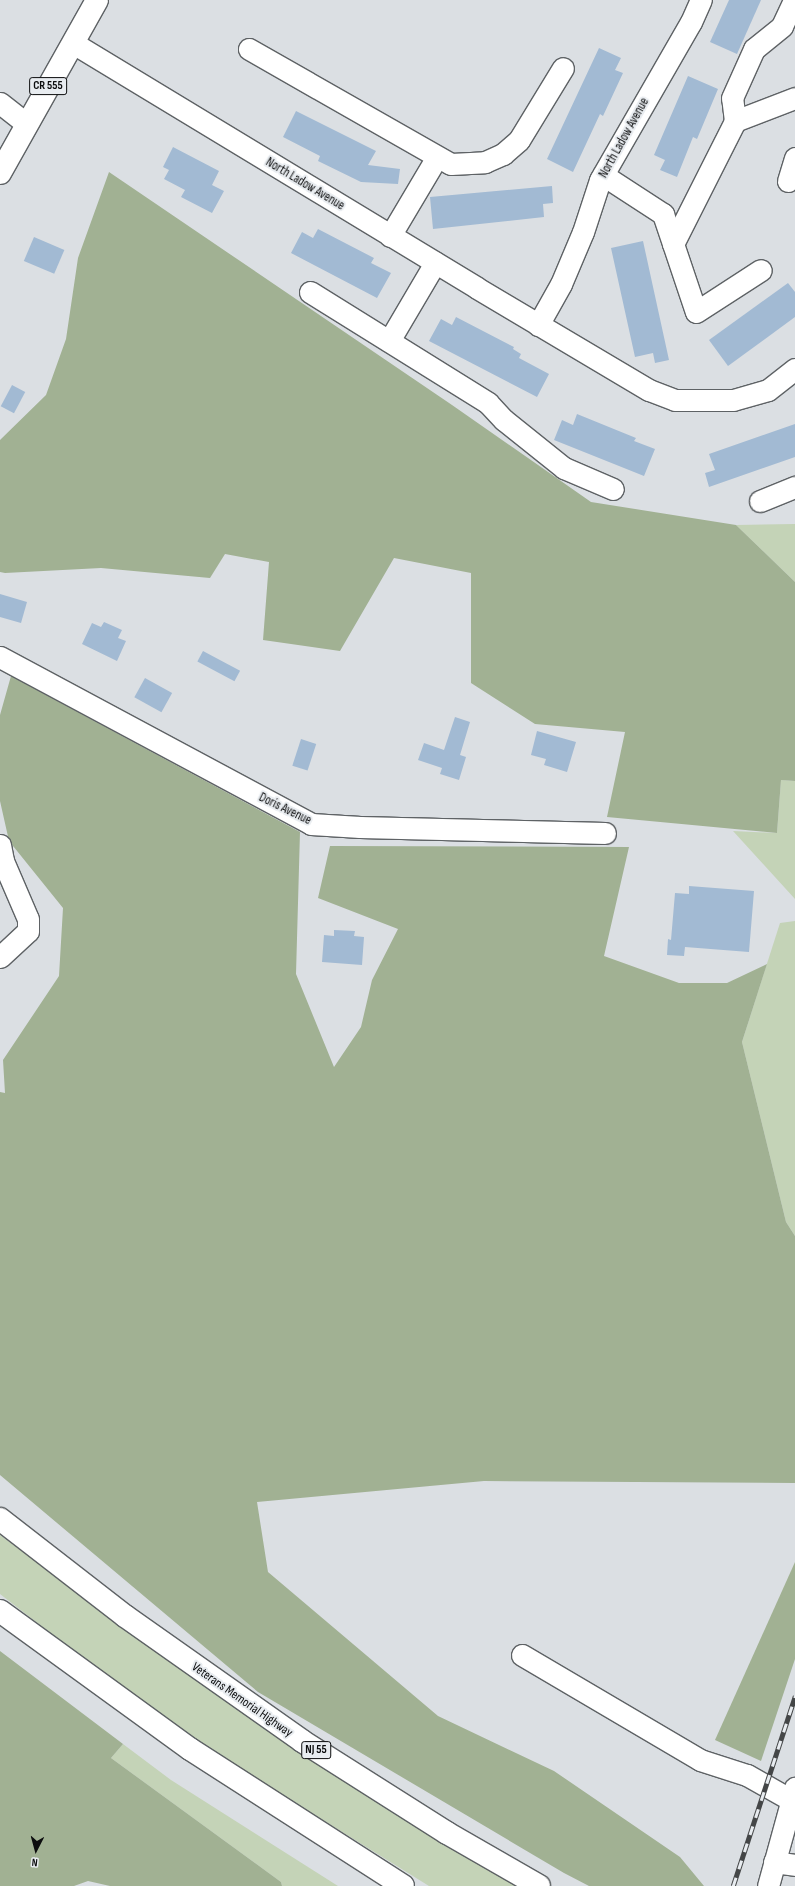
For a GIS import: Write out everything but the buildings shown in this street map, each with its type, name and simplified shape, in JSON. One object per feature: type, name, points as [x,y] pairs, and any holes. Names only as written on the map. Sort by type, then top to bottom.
[{"type":"main road","name":"CR 555","points":[[0,173],[97,0]]},
{"type":"main road","points":[[0,1509],[36,1548]]},
{"type":"main road","name":"Veterans Memorial Highway","points":[[0,1519],[125,1616],[302,1741],[447,1833],[539,1886]]},
{"type":"main road","points":[[0,1611],[190,1749],[403,1886]]},
{"type":"street","name":"North Ladow Avenue","points":[[538,325],[561,284],[582,232],[602,175],[691,22],[701,0]]},
{"type":"street","points":[[674,244],[735,121],[732,98],[754,49],[782,26],[794,0]]},
{"type":"street","name":"North Ladow Avenue","points":[[73,43],[390,236],[649,390],[675,400],[733,400],[768,390],[795,369]]},
{"type":"street","points":[[249,49],[451,164],[485,162],[503,154],[519,140],[563,68]]},
{"type":"street","points":[[735,121],[795,98]]},
{"type":"street","points":[[0,103],[27,124]]},
{"type":"street","points":[[390,236],[437,157]]},
{"type":"street","points":[[788,181],[795,158]]},
{"type":"street","points":[[602,175],[663,214],[696,312],[762,270]]},
{"type":"street","points":[[389,341],[435,263]]},
{"type":"street","points":[[310,292],[488,403],[504,420],[564,468],[613,489]]},
{"type":"street","points":[[760,501],[795,487]]},
{"type":"street","name":"Doris Avenue","points":[[0,657],[311,824],[360,828],[428,828],[605,833]]},
{"type":"street","points":[[0,957],[28,931],[28,919],[1,857]]},
{"type":"street","points":[[522,1655],[700,1760],[747,1775],[794,1795],[768,1886]]},
{"type":"street","points":[[774,1862],[795,1865]]},
{"type":"green space","points":[[109,172],[452,405],[591,502],[736,525],[795,582],[795,781],[781,780],[777,833],[607,817],[625,732],[535,724],[471,683],[471,573],[394,558],[340,651],[263,640],[269,562],[225,554],[210,578],[101,568],[0,572],[0,440],[46,395],[66,339],[78,258]]},
{"type":"green space","points":[[795,524],[795,582],[736,525]]},
{"type":"green space","points":[[11,676],[300,832],[296,974],[334,1067],[361,1027],[372,980],[398,929],[318,898],[330,846],[629,847],[604,956],[679,983],[727,983],[767,964],[742,1042],[786,1222],[795,1236],[795,1483],[484,1481],[257,1502],[268,1572],[438,1716],[554,1771],[680,1857],[704,1886],[589,1886],[564,1873],[258,1692],[0,1475],[0,1092],[5,1093],[3,1060],[59,976],[63,908],[9,841],[0,801],[0,715]]},
{"type":"green space","points":[[781,780],[795,781],[795,899],[733,831],[777,833]]},
{"type":"green space","points":[[795,921],[795,1236],[786,1222],[742,1042],[780,923]]},
{"type":"green space","points":[[0,1535],[246,1715],[522,1886],[429,1886],[165,1722],[0,1594]]},
{"type":"green space","points":[[795,1562],[795,1659],[761,1761],[715,1740]]},
{"type":"green space","points":[[0,1651],[123,1744],[111,1758],[281,1882],[282,1886],[110,1886],[88,1881],[74,1886],[0,1886]]},
{"type":"green space","points":[[123,1744],[171,1780],[338,1886],[282,1886],[281,1882],[111,1758]]},
{"type":"railway","points":[[733,1886],[795,1696]]}]
